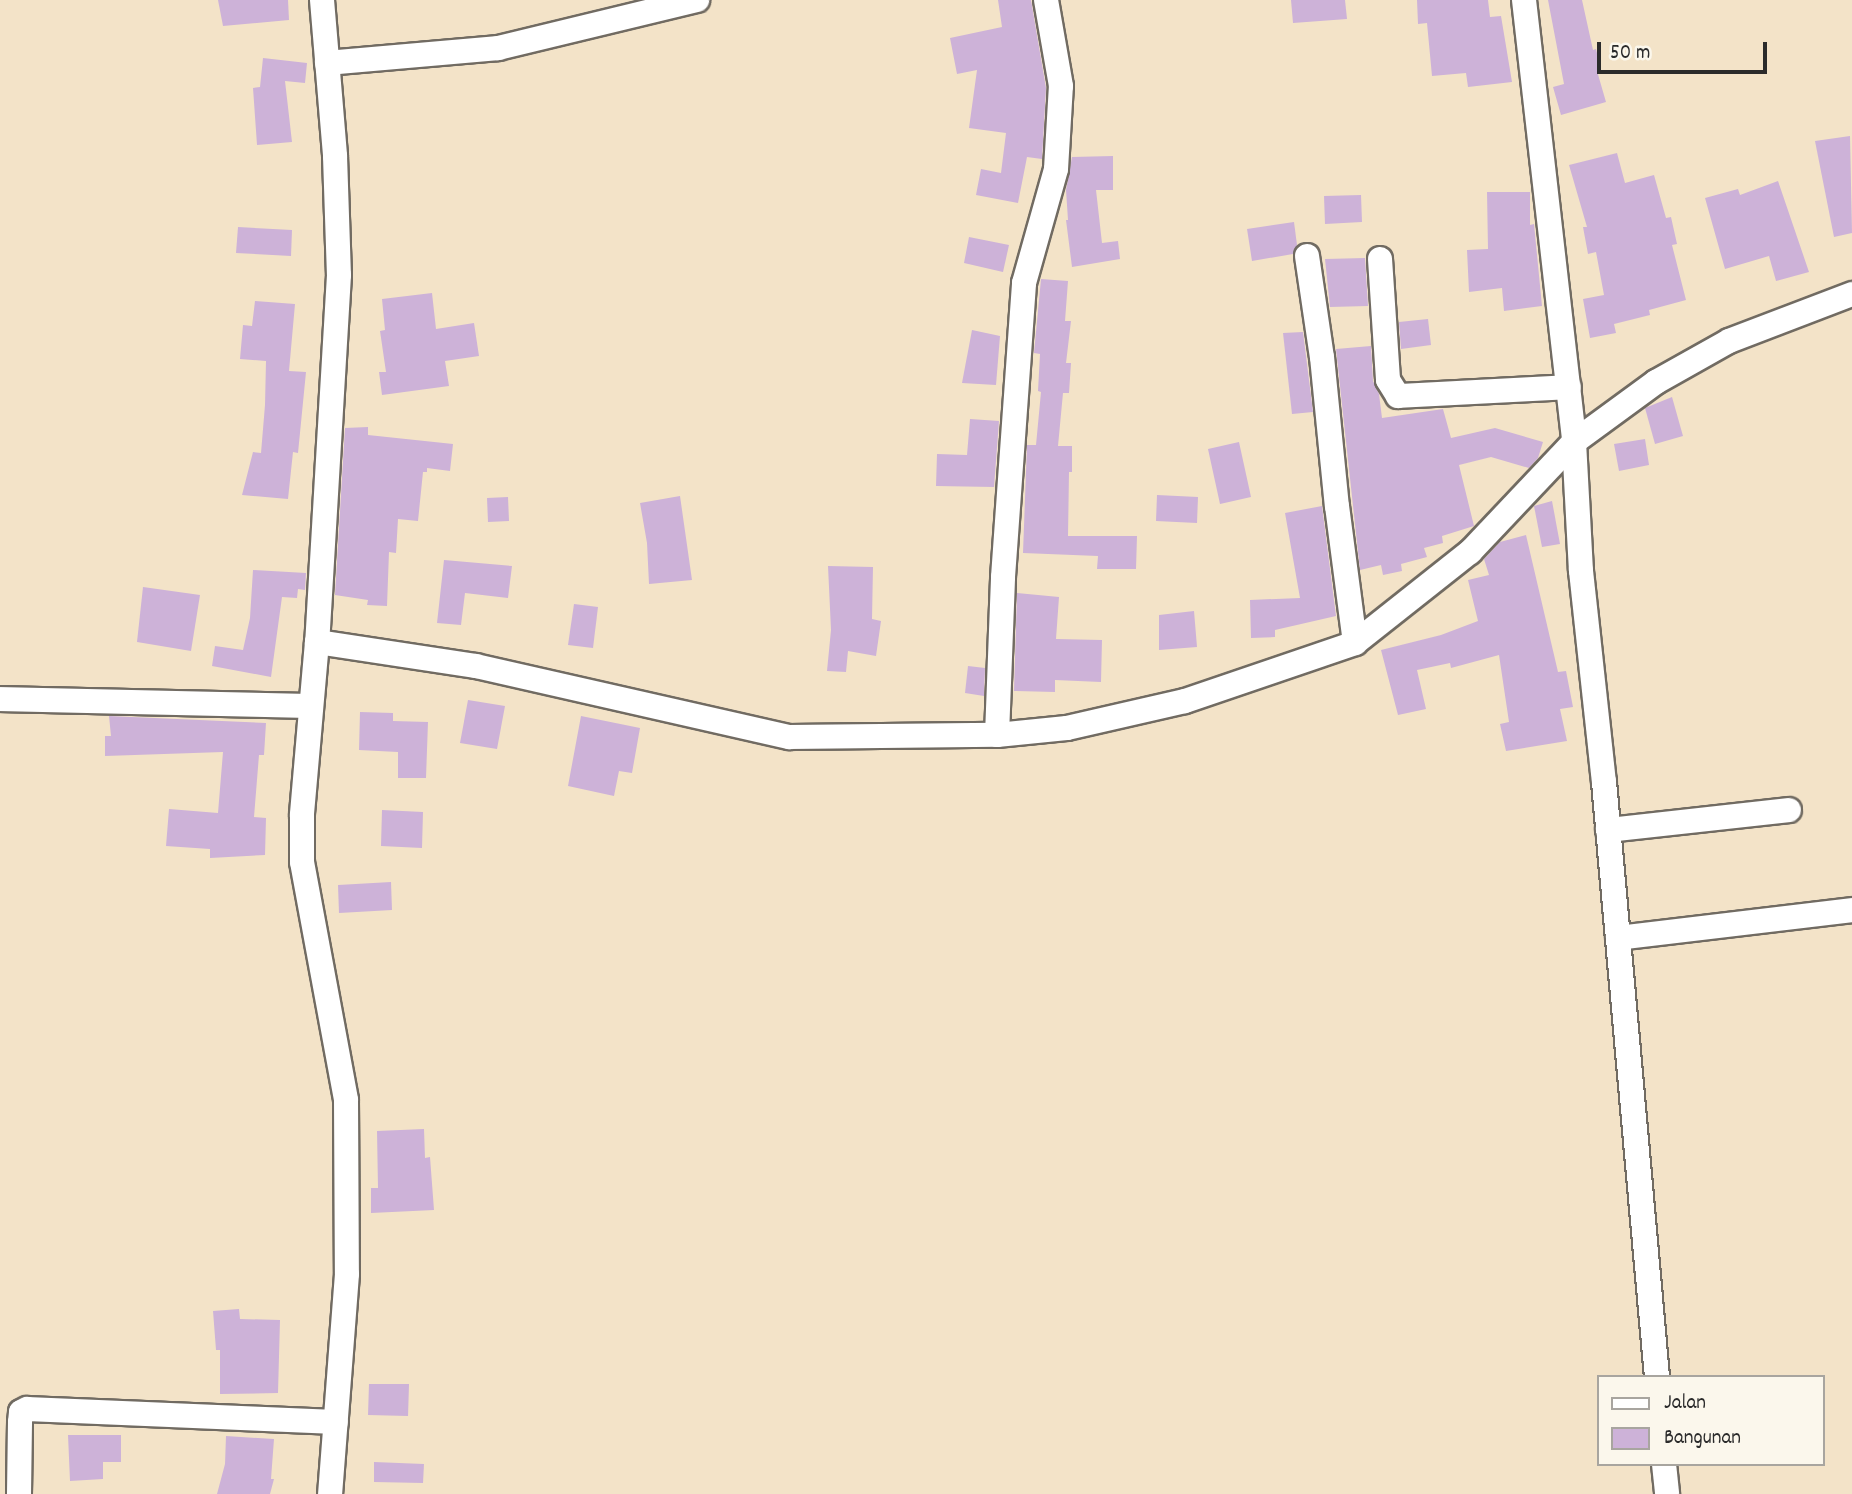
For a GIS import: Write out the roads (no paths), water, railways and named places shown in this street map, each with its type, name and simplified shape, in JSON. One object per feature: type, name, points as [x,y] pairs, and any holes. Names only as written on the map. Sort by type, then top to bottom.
[{"type":"street","points":[[322,0],[340,275],[317,642],[309,706],[302,815],[302,862],[346,1100],[347,1274],[330,1494]]},
{"type":"street","points":[[327,62],[498,48],[697,0]]},
{"type":"street","points":[[997,735],[1003,577],[1024,283],[1056,169],[1061,86],[1046,0]]},
{"type":"street","points":[[1524,0],[1569,387],[1581,570],[1608,830],[1657,1375]]},
{"type":"street","points":[[1307,256],[1355,643]]},
{"type":"street","points":[[1380,259],[1388,380],[1398,397],[1569,387]]},
{"type":"street","points":[[317,642],[476,666],[789,737],[997,735],[1067,728],[1185,701],[1355,643],[1470,552],[1574,442],[1656,382],[1729,341],[1852,294]]},
{"type":"street","points":[[0,698],[309,706]]},
{"type":"street","points":[[1608,830],[1789,810]]},
{"type":"street","points":[[1618,938],[1852,910]]},
{"type":"street","points":[[19,1494],[20,1422],[21,1412],[27,1409],[336,1422]]},
{"type":"street","points":[[1664,1466],[1667,1494]]}]
